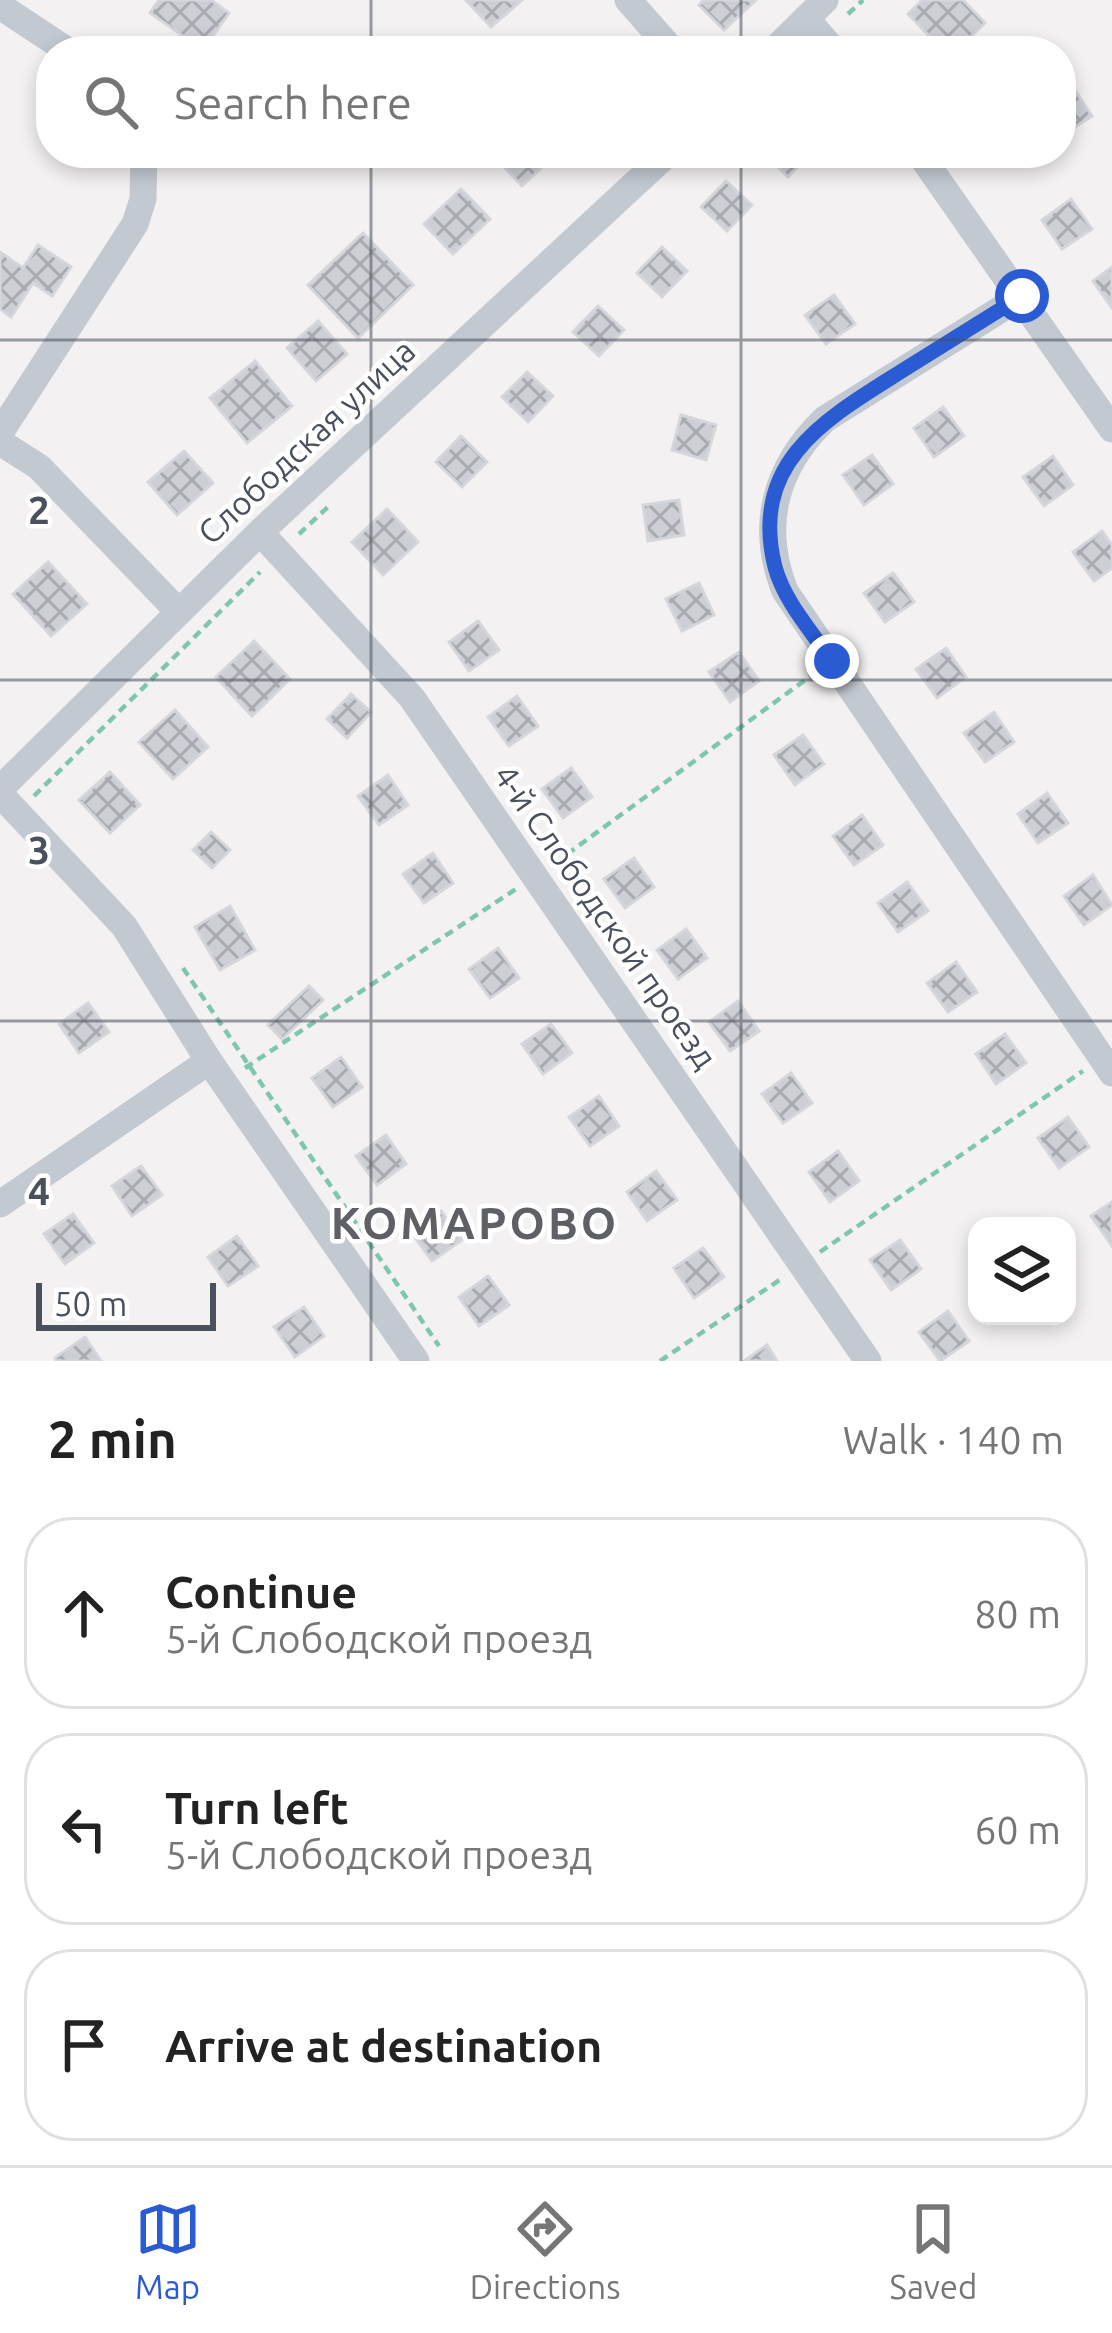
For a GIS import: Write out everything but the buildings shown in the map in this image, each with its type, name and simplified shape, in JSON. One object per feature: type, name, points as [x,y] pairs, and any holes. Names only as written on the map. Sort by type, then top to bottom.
[{"type":"street","points":[[628,0],[660,36]]},
{"type":"street","points":[[0,6],[45,36]]},
{"type":"street","points":[[788,36],[816,9]]},
{"type":"street","points":[[144,168],[143,200],[135,224],[0,438],[39,467],[178,611]]},
{"type":"street","name":"Слободская улица","points":[[6,798],[178,611],[270,543],[669,168]]},
{"type":"street","points":[[930,168],[1112,429]]},
{"type":"street","points":[[1022,296],[825,419],[806,438],[778,486],[771,541],[784,591],[1107,1065]]},
{"type":"street","name":"4-й Слободской проезд","points":[[270,543],[412,698],[868,1361]]},
{"type":"street","points":[[6,798],[124,926],[209,1061],[416,1361]]},
{"type":"street","points":[[0,1204],[209,1061]]},
{"type":"path","points":[[6,798],[270,543],[330,505]]},
{"type":"path","points":[[172,952],[439,1344],[441,1361]]},
{"type":"path","points":[[660,1361],[1107,1065]]},
{"type":"district","name":"КОМАРОВО","points":[[475,1222]]},
{"type":"route","points":[[832,661],[784,591],[776,568],[772,513],[789,461],[825,419],[1022,296]]}]
